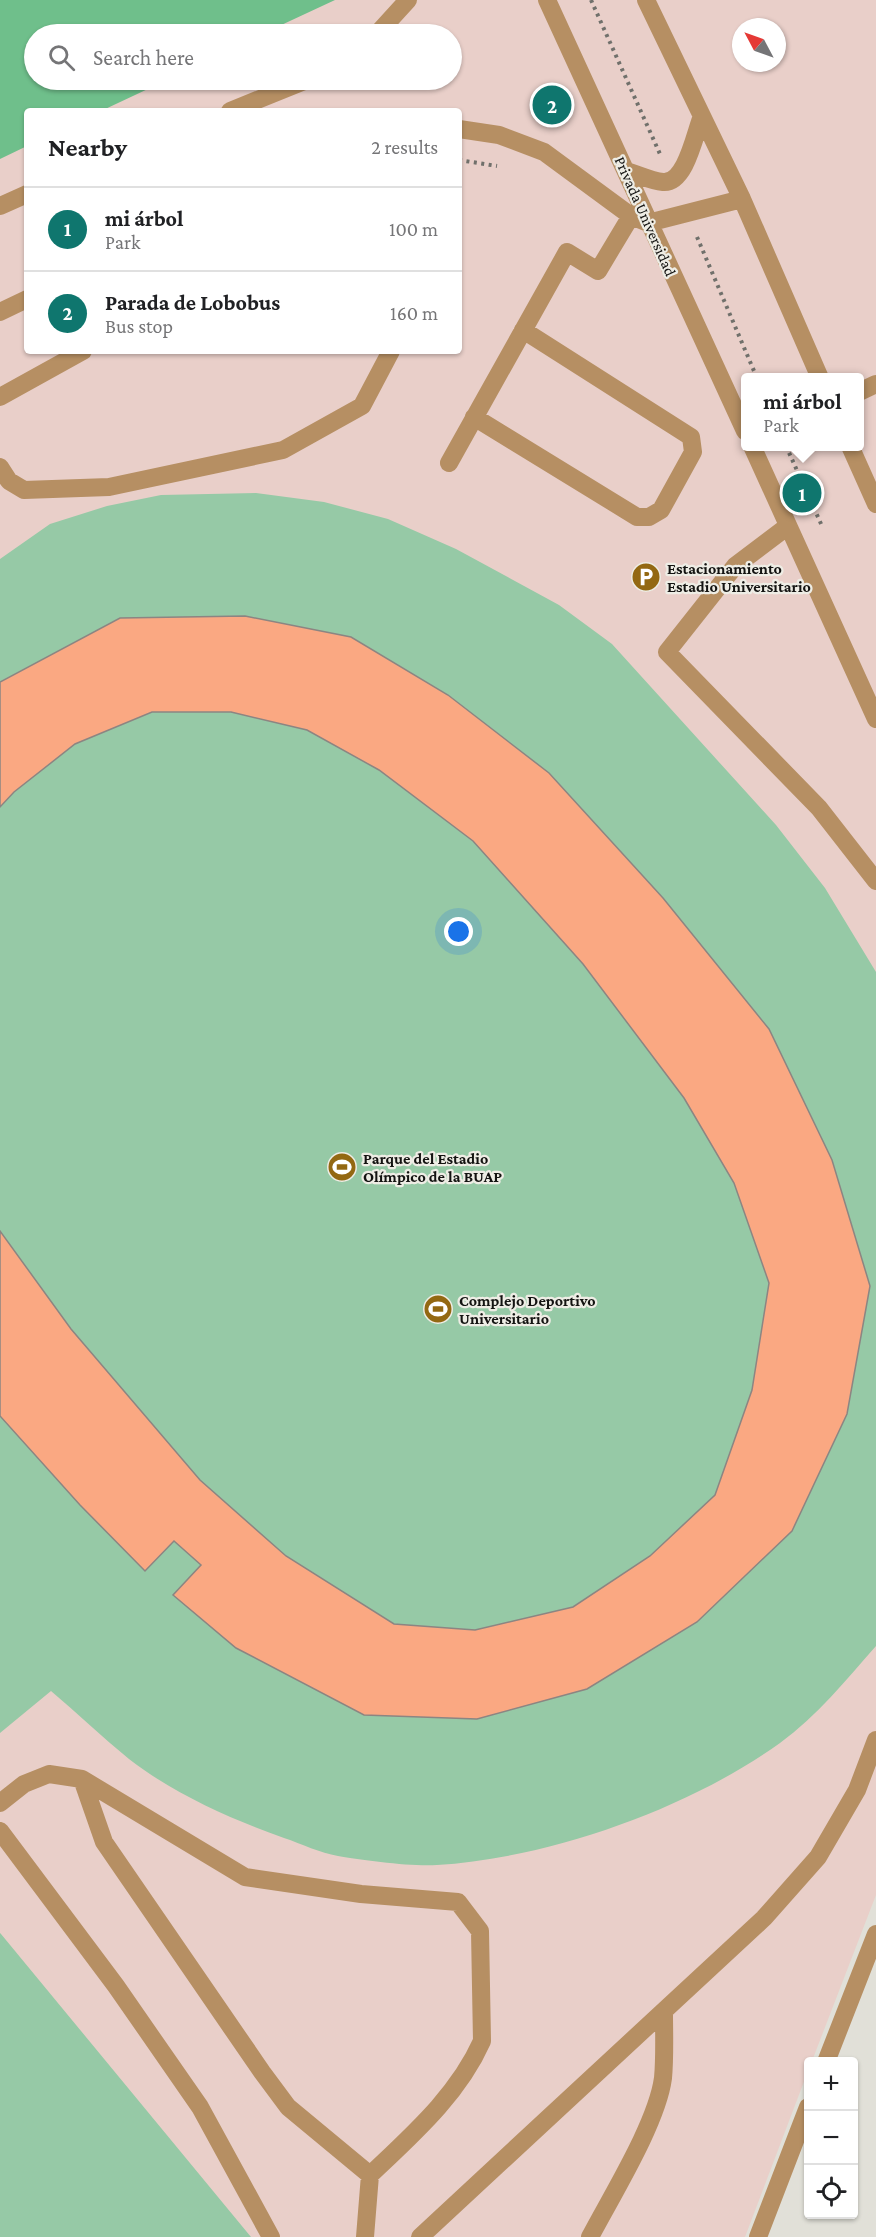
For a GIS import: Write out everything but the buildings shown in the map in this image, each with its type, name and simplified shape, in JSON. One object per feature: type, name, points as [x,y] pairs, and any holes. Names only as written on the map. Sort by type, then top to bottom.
[{"type":"street","points":[[385,24],[408,0]]},
{"type":"street","name":"Privada Universidad","points":[[547,0],[626,171],[640,220],[741,423]]},
{"type":"street","points":[[646,0],[742,199],[817,373]]},
{"type":"street","points":[[237,108],[282,90]]},
{"type":"street","points":[[626,171],[662,182],[672,181],[682,170],[702,116]]},
{"type":"street","points":[[462,129],[499,135],[543,152],[640,220]]},
{"type":"street","points":[[0,206],[24,196]]},
{"type":"street","points":[[449,463],[567,252],[598,271],[640,220],[742,199]]},
{"type":"street","points":[[0,312],[24,300]]},
{"type":"street","points":[[474,417],[637,517],[649,518],[661,510],[693,452],[691,437],[523,330]]},
{"type":"street","points":[[0,397],[78,354]]},
{"type":"street","points":[[0,467],[9,481],[24,490],[99,487],[283,450],[362,406],[390,354]]},
{"type":"street","points":[[758,451],[789,526],[876,719]]},
{"type":"street","points":[[852,451],[876,504]]},
{"type":"street","points":[[789,526],[735,566],[667,652],[819,808],[876,881]]},
{"type":"street","points":[[420,2237],[764,1918],[818,1857],[857,1790],[876,1740]]},
{"type":"street","points":[[0,1803],[24,1784],[49,1774],[82,1779],[245,1877],[361,1894],[458,1902],[480,1931],[482,2041],[462,2078],[430,2116],[370,2175],[365,2237]]},
{"type":"street","points":[[82,1779],[104,1842],[262,2072],[288,2107],[370,2175]]},
{"type":"street","points":[[0,1831],[116,1986],[200,2107],[272,2237]]},
{"type":"street","points":[[828,2057],[876,1934]]},
{"type":"street","points":[[590,2237],[658,2098],[663,2078],[664,2013]]},
{"type":"street","points":[[758,2237],[806,2111]]},
{"type":"shaded area","points":[[0,0],[876,0],[876,1895],[814,2057],[804,2057],[804,2082],[745,2237],[0,2237]]},
{"type":"green space","points":[[0,0],[335,0],[283,24],[24,24],[24,90],[146,90],[107,108],[24,108],[24,147],[0,159]]},
{"type":"green space","name":"Complejo Deportivo Universitario","points":[[256,493],[324,502],[388,519],[456,549],[559,605],[612,644],[776,825],[825,888],[876,972],[876,1646],[831,1697],[794,1732],[743,1767],[661,1809],[571,1841],[525,1852],[437,1865],[401,1864],[324,1853],[224,1814],[146,1772],[51,1691],[0,1733],[0,559],[50,524],[107,506],[161,495]]},
{"type":"green space","points":[[1,1934],[251,2237],[0,2237]]},
{"type":"place","name":"Parada de Lobobus","points":[[552,105]]},
{"type":"place","name":"mi árbol","points":[[802,493]]},
{"type":"place","name":"Estacionamiento Estadio Universitario","points":[[646,577]]},
{"type":"place","name":"Parque del Estadio Olímpico de la BUAP","points":[[342,1167]]},
{"type":"place","name":"Complejo Deportivo Universitario","points":[[438,1309]]}]
